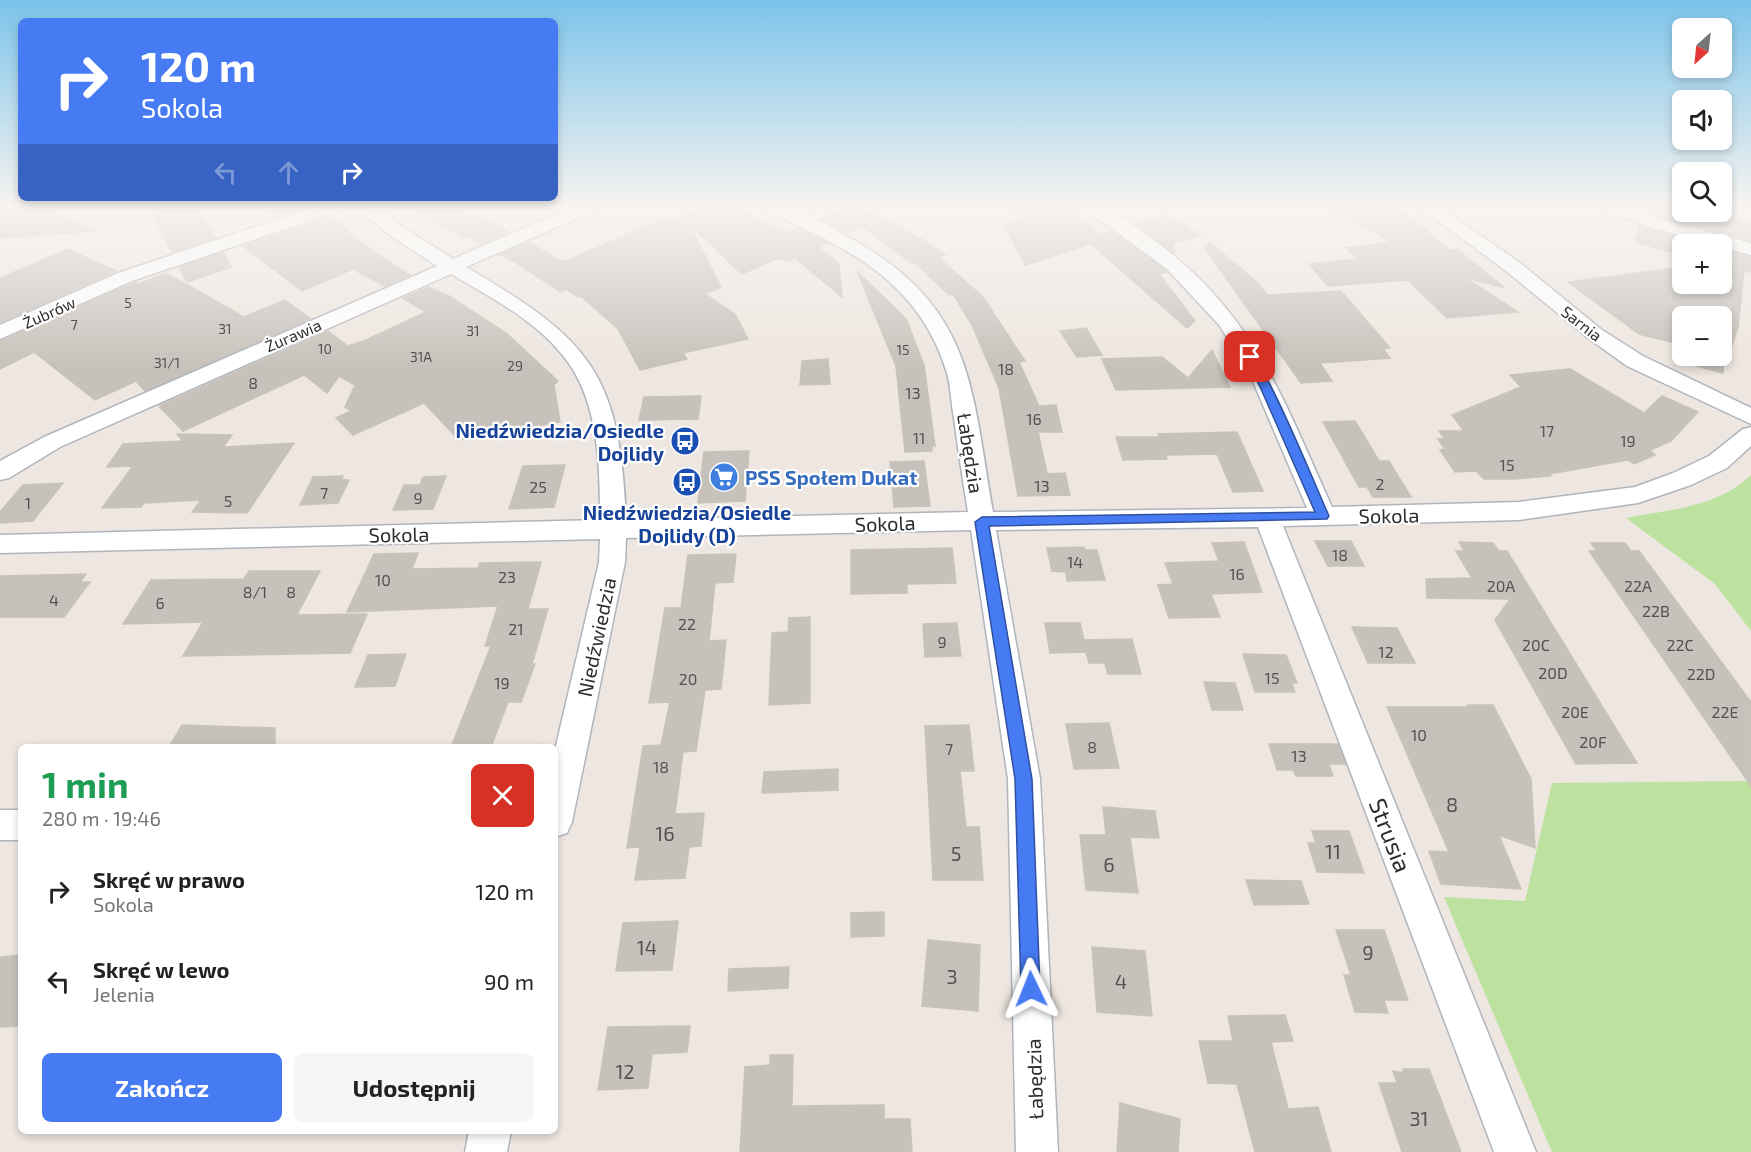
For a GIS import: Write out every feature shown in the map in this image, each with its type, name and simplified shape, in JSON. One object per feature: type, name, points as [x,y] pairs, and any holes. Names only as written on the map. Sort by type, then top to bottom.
[{"type":"street","name":"Żubrów","points":[[0,333],[125,277],[176,260]]},
{"type":"street","name":"Niedźwiedzia","points":[[442,260],[544,325],[568,349],[589,378],[597,398],[605,441],[615,529],[612,562],[558,805]]},
{"type":"street","name":"Żurawia","points":[[0,472],[52,442],[300,331],[469,260]]},
{"type":"street","name":"Łabędzia","points":[[872,260],[927,308],[944,337],[958,374],[1024,779],[1037,1152]]},
{"type":"street","points":[[1165,260],[1207,297],[1242,342],[1266,389],[1323,516]]},
{"type":"street","name":"Sarnia","points":[[1503,260],[1595,334],[1635,361],[1751,417]]},
{"type":"street","name":"Sokola","points":[[0,544],[1519,511],[1638,495],[1682,479],[1718,462],[1751,434]]},
{"type":"street","name":"Strusia","points":[[1268,518],[1515,1152]]},
{"type":"street","points":[[0,825],[18,825]]},
{"type":"street","points":[[486,1152],[489,1134]]},
{"type":"green space","points":[[1751,475],[1751,631],[1715,584],[1626,518],[1708,501],[1738,486]]},
{"type":"green space","points":[[1751,781],[1751,1152],[1552,1152],[1444,897],[1525,901],[1552,783]]},
{"type":"building","points":[[43,260],[91,260],[116,271],[0,323],[0,278]]},
{"type":"building","points":[[200,260],[227,260],[231,267],[187,282],[179,267]]},
{"type":"building","points":[[261,260],[386,260],[410,275],[385,286],[353,269],[302,291]]},
{"type":"building","points":[[510,260],[559,260],[563,262],[568,260],[707,260],[721,287],[705,294],[735,314],[748,339],[683,353],[687,359],[640,370],[618,329],[581,296],[578,297],[566,289],[561,292]]},
{"type":"building","points":[[727,260],[774,260],[742,274]]},
{"type":"building","points":[[797,260],[834,260],[839,264],[842,297]]},
{"type":"building","points":[[907,260],[941,260],[983,297],[1025,361],[1019,362],[1039,406],[1056,405],[1062,432],[1038,432],[1047,474],[1065,473],[1070,495],[1018,496],[999,388],[972,325],[953,294],[949,295],[914,262],[911,263]]},
{"type":"building","points":[[1022,260],[1041,260],[1025,265]]},
{"type":"building","points":[[1109,260],[1151,260],[1167,272],[1159,274],[1195,321],[1187,328]]},
{"type":"building","points":[[1213,260],[1230,260],[1257,282],[1267,295],[1341,291],[1390,348],[1383,349],[1390,358],[1320,363],[1332,381],[1301,383]]},
{"type":"building","points":[[1351,260],[1470,260],[1505,288],[1464,277],[1518,312],[1447,318],[1408,280],[1328,286],[1309,264]]},
{"type":"building","points":[[1732,260],[1751,260],[1751,272],[1744,271],[1738,327],[1732,345],[1732,306],[1672,306],[1672,342],[1639,334],[1568,282],[1672,268],[1672,294],[1732,294]]},
{"type":"building","points":[[857,271],[906,319],[924,365],[935,446],[932,446],[932,451],[905,452],[896,366]]},
{"type":"building","points":[[166,273],[244,317],[285,300],[311,319],[145,391],[136,381],[95,400],[34,352],[0,369],[0,341],[133,283],[141,283]]},
{"type":"building","points":[[428,287],[449,296],[506,333],[558,381],[554,385],[560,422],[459,440],[424,403],[353,435],[336,418],[351,411],[345,407],[355,385],[339,376],[327,393],[304,375],[183,431],[159,406],[328,331],[348,346],[366,340],[426,312],[403,298]]},
{"type":"building","points":[[1086,328],[1102,355],[1077,357],[1060,331]]},
{"type":"building","points":[[1212,350],[1230,387],[1116,390],[1102,359],[1162,357],[1188,378]]},
{"type":"building","points":[[828,359],[830,384],[800,385],[802,361]]},
{"type":"building","points":[[1696,366],[1723,366],[1723,373]]},
{"type":"building","points":[[1570,369],[1644,413],[1662,396],[1698,412],[1671,441],[1650,450],[1655,455],[1634,464],[1628,460],[1549,474],[1551,476],[1514,479],[1484,479],[1476,471],[1455,472],[1440,450],[1445,449],[1438,439],[1445,439],[1439,431],[1464,431],[1452,415],[1521,387],[1510,375]]},
{"type":"building","points":[[701,396],[698,419],[639,420],[644,397]]},
{"type":"building","points":[[1355,421],[1379,461],[1389,461],[1411,497],[1373,497],[1367,487],[1359,487],[1323,422]]},
{"type":"building","points":[[1237,432],[1263,491],[1233,492],[1217,454],[1166,455],[1158,434]]},
{"type":"building","points":[[177,434],[232,435],[223,447],[294,443],[247,513],[192,512],[201,500],[144,503],[141,507],[102,508],[133,466],[107,467],[123,444],[183,441]]},
{"type":"building","points":[[1116,437],[1159,437],[1167,459],[1123,460]]},
{"type":"building","name":"PSS Społem Dukat","points":[[749,451],[745,501],[698,503],[704,452]]},
{"type":"building","points":[[924,461],[930,506],[894,507],[890,462]]},
{"type":"building","points":[[565,465],[554,507],[509,509],[523,466]]},
{"type":"building","points":[[343,476],[341,480],[349,480],[338,503],[300,505],[313,477]]},
{"type":"building","points":[[446,476],[433,509],[393,510],[404,485],[420,485],[423,477]]},
{"type":"building","points":[[63,483],[33,521],[0,523],[0,512],[23,485]]},
{"type":"building","points":[[1315,541],[1351,541],[1364,566],[1328,566]]},
{"type":"building","points":[[1244,542],[1262,592],[1211,594],[1220,617],[1169,618],[1158,585],[1173,584],[1165,563],[1219,561],[1212,543]]},
{"type":"building","points":[[1459,542],[1493,543],[1499,551],[1507,551],[1637,763],[1576,764],[1495,620],[1510,599],[1427,598],[1426,579],[1472,578],[1456,551],[1464,551]]},
{"type":"building","points":[[1591,543],[1625,543],[1631,551],[1639,551],[1751,702],[1751,786],[1589,551],[1597,551]]},
{"type":"building","points":[[1084,547],[1085,550],[1097,550],[1105,580],[1067,581],[1066,572],[1052,571],[1047,548]]},
{"type":"building","points":[[952,548],[956,583],[907,584],[907,593],[851,594],[851,550]]},
{"type":"building","points":[[418,553],[412,569],[478,568],[480,563],[541,562],[528,609],[548,609],[532,664],[535,664],[521,702],[508,702],[492,744],[452,744],[491,646],[485,646],[498,606],[347,612],[374,554]]},
{"type":"building","points":[[736,554],[733,582],[715,583],[709,641],[726,640],[721,689],[705,690],[696,751],[683,752],[675,814],[704,813],[701,846],[689,847],[685,878],[635,880],[640,847],[627,848],[643,746],[661,745],[670,702],[649,703],[665,608],[681,608],[688,555]]},
{"type":"building","points":[[249,571],[320,571],[297,615],[367,614],[350,653],[183,656],[203,622],[123,624],[151,580],[244,579]]},
{"type":"building","points":[[86,574],[80,582],[90,582],[64,617],[0,617],[0,576]]},
{"type":"building","points":[[810,617],[810,703],[769,705],[772,633],[788,632],[789,618]]},
{"type":"building","points":[[957,623],[961,656],[925,657],[923,624]]},
{"type":"building","points":[[1045,623],[1080,623],[1084,640],[1132,639],[1141,674],[1108,674],[1105,663],[1089,663],[1086,652],[1050,653]]},
{"type":"building","points":[[1352,627],[1397,628],[1415,663],[1368,663]]},
{"type":"building","points":[[406,654],[395,686],[355,687],[368,655]]},
{"type":"building","points":[[1243,654],[1286,655],[1297,683],[1292,683],[1295,692],[1255,692]]},
{"type":"building","points":[[1204,682],[1235,683],[1243,710],[1212,710]]},
{"type":"building","points":[[1468,705],[1493,705],[1531,779],[1535,848],[1499,835],[1521,889],[1441,884],[1429,851],[1449,852],[1387,707],[1470,707]]},
{"type":"building","points":[[1109,723],[1119,768],[1074,769],[1066,724]]},
{"type":"building","points":[[182,725],[275,728],[275,744],[171,744]]},
{"type":"building","points":[[969,725],[974,771],[960,771],[966,827],[979,827],[983,880],[933,880],[925,726]]},
{"type":"building","points":[[1269,744],[1338,744],[1345,764],[1329,764],[1333,776],[1296,776],[1293,770],[1277,770]]},
{"type":"building","points":[[838,769],[838,790],[762,793],[764,772]]},
{"type":"building","points":[[1103,807],[1155,811],[1159,838],[1130,837],[1138,893],[1086,890],[1080,835],[1106,835]]},
{"type":"building","points":[[1312,831],[1349,831],[1364,873],[1317,872],[1308,843],[1316,843]]},
{"type":"building","points":[[1246,880],[1301,881],[1309,904],[1254,905]]},
{"type":"building","points":[[884,912],[884,936],[851,937],[851,913]]},
{"type":"building","points":[[678,921],[672,970],[616,971],[623,923]]},
{"type":"building","points":[[1336,930],[1384,930],[1408,1000],[1384,1000],[1388,1013],[1355,1012],[1344,975],[1351,975]]},
{"type":"building","points":[[928,940],[980,945],[978,1011],[922,1006]]},
{"type":"building","points":[[1092,947],[1145,951],[1152,1016],[1097,1012]]},
{"type":"building","points":[[18,955],[18,1026],[0,1027],[0,957]]},
{"type":"building","points":[[789,967],[788,988],[728,991],[729,969]]},
{"type":"building","points":[[1285,1015],[1293,1041],[1271,1042],[1288,1109],[1318,1107],[1331,1152],[1255,1152],[1237,1084],[1208,1083],[1199,1041],[1233,1041],[1228,1016]]},
{"type":"building","points":[[690,1026],[687,1052],[652,1054],[648,1088],[598,1090],[608,1027]]},
{"type":"building","points":[[770,1055],[793,1055],[792,1106],[884,1105],[884,1119],[910,1119],[912,1152],[740,1152],[745,1067],[770,1065]]},
{"type":"building","points":[[1403,1069],[1429,1069],[1461,1152],[1402,1152],[1379,1083],[1397,1083],[1393,1071],[1403,1073]]},
{"type":"building","points":[[1120,1103],[1180,1119],[1178,1152],[1117,1152]]},
{"type":"place","name":"Niedźwiedzia/Osiedle Dojlidy","points":[[685,441]]},
{"type":"place","name":"PSS Społem Dukat","points":[[724,477]]},
{"type":"place","name":"Niedźwiedzia/Osiedle Dojlidy (D)","points":[[687,482]]},
{"type":"route","points":[[1031,989],[1024,779],[982,522],[1323,516],[1250,357]]}]
